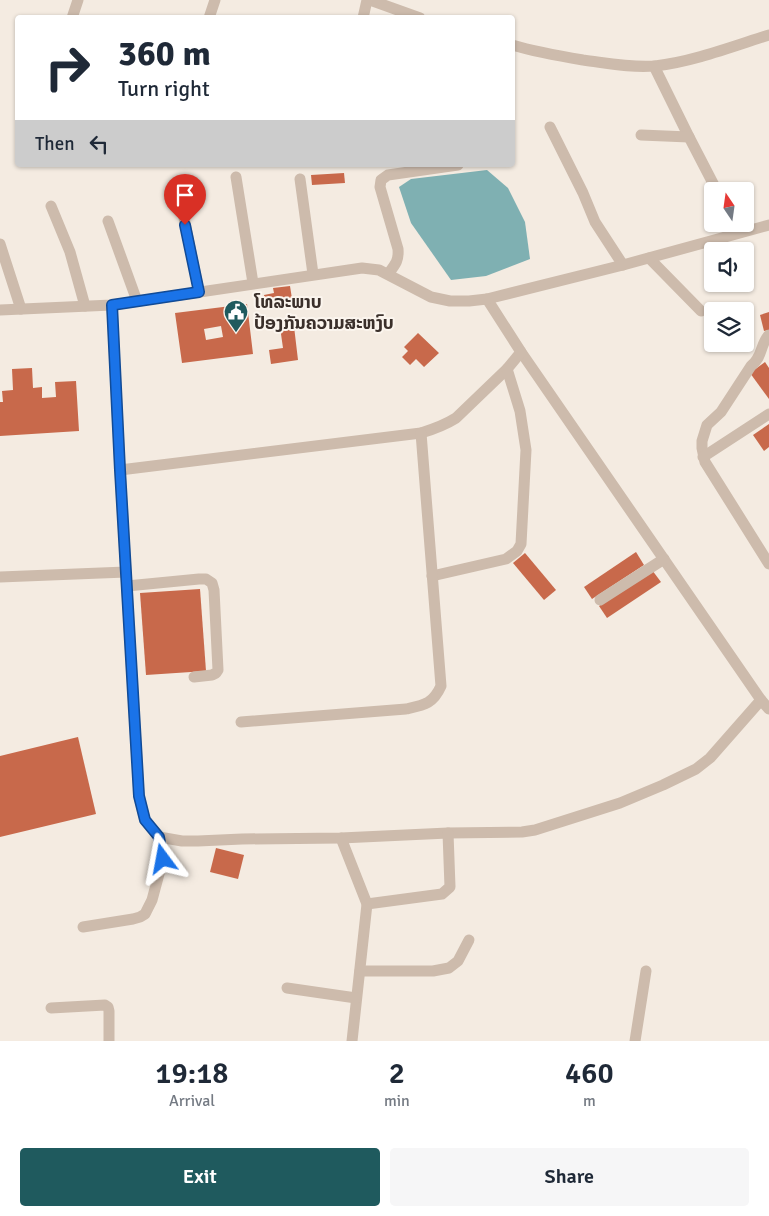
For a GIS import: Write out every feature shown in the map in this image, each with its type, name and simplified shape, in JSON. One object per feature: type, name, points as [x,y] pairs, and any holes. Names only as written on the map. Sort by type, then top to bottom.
[{"type":"street","points":[[73,15],[78,0]]},
{"type":"street","points":[[210,15],[214,0]]},
{"type":"street","points":[[364,15],[368,0],[411,15]]},
{"type":"street","points":[[515,46],[534,52],[623,66],[654,66],[677,62],[769,35]]},
{"type":"street","points":[[654,66],[712,182]]},
{"type":"street","points":[[550,127],[583,193],[595,222],[622,265]]},
{"type":"street","points":[[641,135],[689,137]]},
{"type":"street","points":[[388,274],[399,257],[380,187],[381,180],[388,176],[451,167]]},
{"type":"street","points":[[236,177],[253,283]]},
{"type":"street","points":[[300,179],[313,274]]},
{"type":"street","points":[[51,206],[70,252],[85,306]]},
{"type":"street","points":[[183,213],[199,292]]},
{"type":"street","points":[[108,221],[137,301]]},
{"type":"street","points":[[754,226],[769,225]]},
{"type":"street","points":[[0,310],[112,305],[362,268],[379,270],[431,297],[450,301],[469,301],[487,299],[649,258],[725,232]]},
{"type":"street","points":[[0,244],[21,309]]},
{"type":"street","points":[[649,258],[701,311]]},
{"type":"street","points":[[159,837],[182,841],[198,841],[341,838],[535,830],[620,803],[663,786],[696,769],[765,705],[521,352],[487,299]]},
{"type":"street","points":[[83,927],[140,917],[145,914],[152,900],[163,859],[159,837],[145,820],[139,796],[112,305]]},
{"type":"street","points":[[769,335],[766,338],[759,358],[751,366],[721,412],[707,425],[702,441],[705,462],[769,564]]},
{"type":"street","points":[[120,470],[421,433],[442,426],[456,418],[521,352]]},
{"type":"street","points":[[432,576],[506,559],[517,551],[521,544],[526,450],[520,411],[507,368]]},
{"type":"street","points":[[703,457],[769,414]]},
{"type":"street","points":[[241,722],[406,709],[423,705],[436,697],[441,686],[421,433]]},
{"type":"street","points":[[600,600],[664,559]]},
{"type":"street","points":[[0,577],[126,572]]},
{"type":"street","points":[[127,586],[199,579],[206,579],[212,583],[214,590],[218,670],[212,675],[194,677]]},
{"type":"street","points":[[367,904],[442,894],[448,890],[450,886],[448,833]]},
{"type":"street","points":[[341,838],[367,904],[352,1041]]},
{"type":"street","points":[[360,971],[433,971],[448,968],[458,961],[469,940]]},
{"type":"street","points":[[635,1041],[646,971]]},
{"type":"street","points":[[287,988],[356,998]]},
{"type":"street","points":[[51,1008],[105,1005],[109,1011],[109,1041]]},
{"type":"water","points":[[487,170],[508,188],[525,222],[530,259],[486,276],[451,280],[411,223],[399,187],[411,179]]},
{"type":"building","points":[[344,173],[345,183],[312,185],[311,175]]},
{"type":"building","points":[[290,286],[293,305],[266,309],[264,295],[274,293],[273,288]]},
{"type":"building","name":"ໂທລະພາບ ປ້ອງກັນຄວາມສະຫງົບ","points":[[247,304],[253,354],[182,363],[175,313]],"holes":[[[221,326],[223,337],[206,340],[204,329]]]},
{"type":"building","points":[[769,312],[769,330],[764,331],[760,315]]},
{"type":"building","points":[[293,318],[298,360],[271,364],[269,350],[283,348],[279,320]]},
{"type":"building","points":[[418,333],[439,353],[424,367],[416,359],[410,365],[402,357],[408,351],[404,347]]},
{"type":"building","points":[[765,362],[769,368],[769,399],[750,373]]},
{"type":"building","points":[[32,368],[33,388],[42,387],[42,398],[56,397],[55,382],[76,381],[79,431],[0,436],[0,402],[3,402],[2,391],[13,390],[12,369]]},
{"type":"building","points":[[769,424],[769,447],[764,451],[753,435]]},
{"type":"building","points":[[636,552],[644,565],[592,599],[584,587]]},
{"type":"building","points":[[525,553],[556,590],[544,600],[513,563]]},
{"type":"building","points":[[652,570],[661,582],[607,618],[599,606]]},
{"type":"building","points":[[200,589],[206,671],[146,675],[140,593]]},
{"type":"building","points":[[78,737],[96,814],[0,837],[0,756]]},
{"type":"building","points":[[216,848],[244,855],[238,879],[210,872]]},
{"type":"place","name":"ໂທລະພາບ ປ້ອງກັນຄວາມສະຫງົບ","points":[[236,333]]},
{"type":"route","points":[[163,859],[159,837],[145,820],[139,796],[112,305],[199,292],[185,225]]}]
